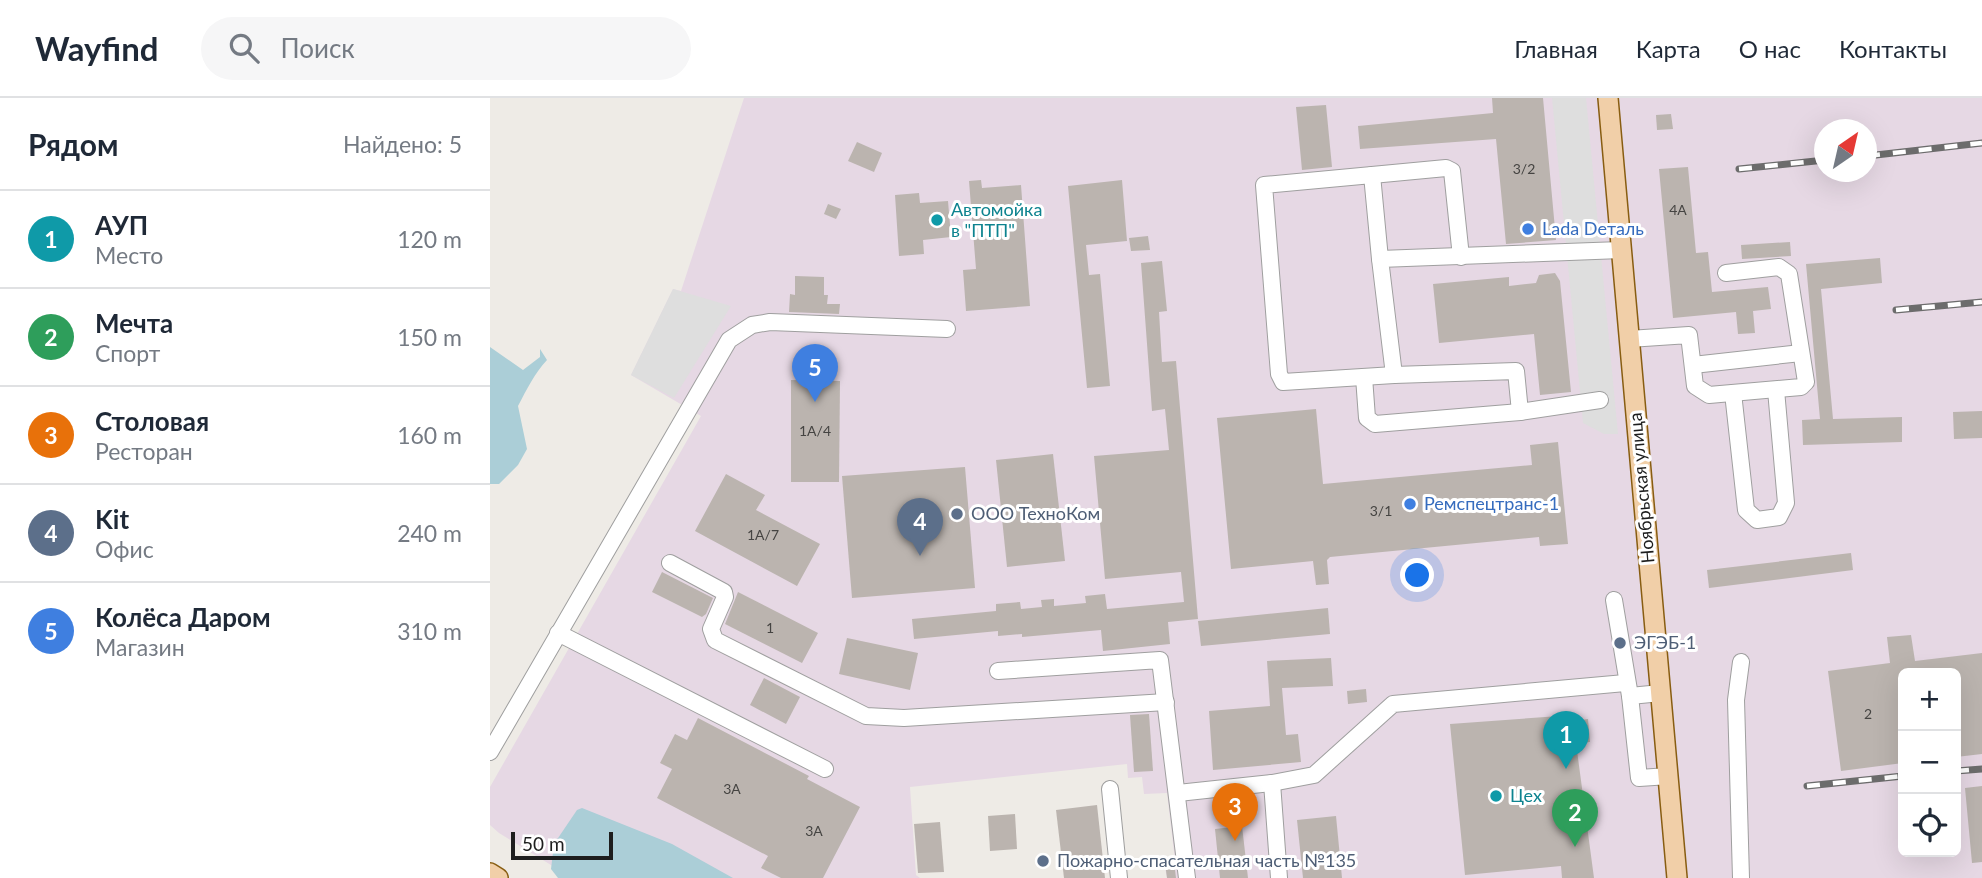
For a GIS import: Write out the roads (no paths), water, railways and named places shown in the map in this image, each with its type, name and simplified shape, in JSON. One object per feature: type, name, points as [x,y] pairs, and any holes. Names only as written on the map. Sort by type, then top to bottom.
[{"type":"main road","name":"Ноябрьская улица","points":[[1608,98],[1677,878]]},
{"type":"street","points":[[1461,257],[1452,172],[1446,169],[1264,185],[1262,193],[1279,374],[1283,382],[1517,371],[1520,412]]},
{"type":"street","points":[[1372,176],[1394,375]]},
{"type":"street","points":[[1380,259],[1621,250]]},
{"type":"street","points":[[1629,338],[1689,335],[1695,386],[1700,392],[1709,395],[1795,389],[1806,382],[1790,274],[1779,267],[1726,273]]},
{"type":"street","points":[[490,752],[688,407],[729,340],[737,332],[752,325],[770,322],[947,329]]},
{"type":"street","points":[[1693,365],[1801,354]]},
{"type":"street","points":[[1364,377],[1367,418],[1382,425],[1520,412],[1600,400]]},
{"type":"street","points":[[1733,393],[1746,510],[1757,520],[1779,517],[1786,503],[1776,390]]},
{"type":"street","points":[[670,563],[724,592],[725,597],[711,629],[715,640],[866,716],[904,718],[1166,702]]},
{"type":"street","points":[[1614,600],[1639,778],[1669,776]]},
{"type":"street","points":[[558,633],[825,769]]},
{"type":"street","points":[[998,671],[1160,660],[1187,878]]},
{"type":"street","points":[[1741,662],[1736,699],[1741,878]]},
{"type":"street","points":[[1178,793],[1272,783],[1314,775],[1393,704],[1628,689],[1661,693]]},
{"type":"street","points":[[1272,783],[1279,878]]},
{"type":"street","points":[[1110,789],[1119,878]]},
{"type":"water","points":[[490,347],[523,370],[540,357],[540,349],[547,360],[534,376],[518,406],[527,449],[518,465],[499,484],[490,484]]},
{"type":"water","points":[[582,808],[672,844],[733,878],[558,878],[551,869],[554,844],[577,810]]},
{"type":"railway","points":[[1877,155],[1982,143]]},
{"type":"railway","points":[[1739,169],[1814,161]]},
{"type":"railway","points":[[1896,310],[1982,302]]},
{"type":"railway","points":[[1961,771],[1982,769]]},
{"type":"railway","points":[[1807,786],[1898,777]]},
{"type":"place","name":"Автомойка в \"ПТП\"","points":[[937,220]]},
{"type":"place","name":"Lada Dеталь","points":[[1528,229]]},
{"type":"place","name":"Колёса Даром","points":[[815,402]]},
{"type":"place","name":"Ремспецтранс-1","points":[[1410,504]]},
{"type":"place","name":"ООО ТехноКом","points":[[957,514]]},
{"type":"place","name":"Kit","points":[[920,556]]},
{"type":"place","name":"ЭГЭБ-1","points":[[1620,643]]},
{"type":"place","name":"АУП","points":[[1566,769]]},
{"type":"place","name":"Цех","points":[[1496,796]]},
{"type":"place","name":"Столовая","points":[[1235,841]]},
{"type":"place","name":"Мечта","points":[[1575,847]]},
{"type":"place","name":"Пожарно-спасательная часть №135","points":[[1043,861]]}]
